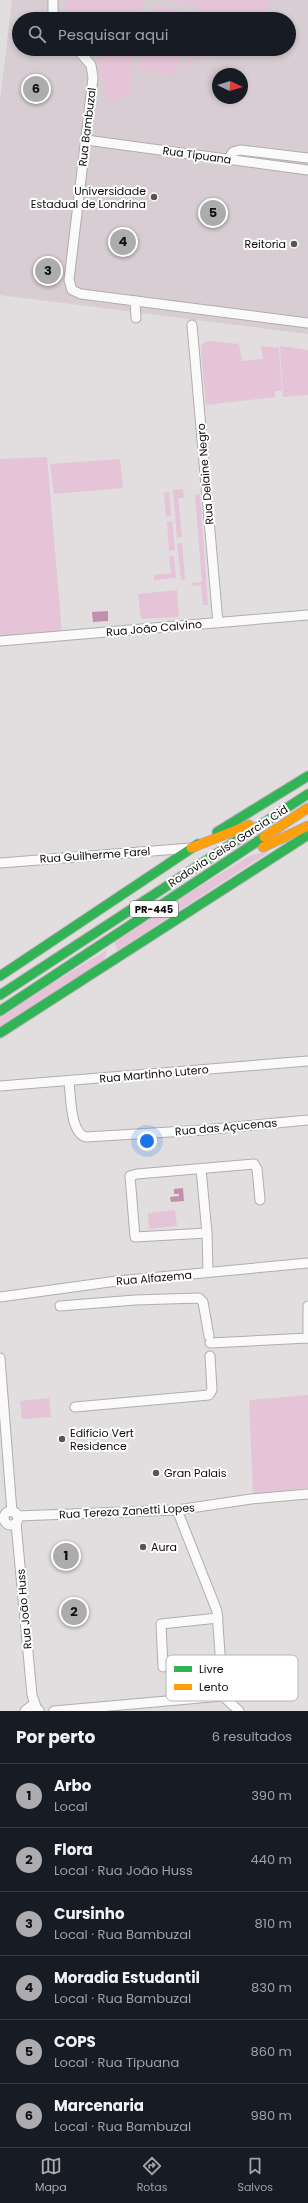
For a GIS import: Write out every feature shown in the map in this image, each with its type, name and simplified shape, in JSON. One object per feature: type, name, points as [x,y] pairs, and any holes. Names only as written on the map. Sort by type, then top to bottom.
[{"type":"main road","name":"Rodovia Celso Garcia Cid","points":[[0,976],[85,922],[191,848],[308,776]]},
{"type":"main road","name":"Rodovia Celso Garcia Cid","points":[[0,996],[308,794]]},
{"type":"main road","name":"Rodovia Celso Garcia Cid","points":[[0,1011],[308,808]]},
{"type":"main road","points":[[191,848],[280,813]]},
{"type":"main road","points":[[228,861],[308,826]]},
{"type":"main road","name":"PR-445","points":[[0,1033],[307,836]]},
{"type":"street","points":[[53,0],[53,12]]},
{"type":"street","name":"Rua Bambuzal","points":[[84,56],[88,60],[93,71],[70,286],[75,293],[308,323]]},
{"type":"street","name":"Rua Tipuana","points":[[86,140],[308,170]]},
{"type":"street","points":[[228,159],[233,152],[240,150],[308,158]]},
{"type":"street","points":[[135,301],[136,318]]},
{"type":"street","name":"Rua Delaine Negro","points":[[192,325],[218,623]]},
{"type":"street","name":"Rua João Calvino","points":[[0,641],[308,615]]},
{"type":"street","name":"Rua Guilherme Farel","points":[[0,863],[191,848]]},
{"type":"street","name":"Rua Martinho Lutero","points":[[0,1086],[69,1082],[308,1061]]},
{"type":"street","name":"Rua das Açucenas","points":[[69,1082],[74,1124],[79,1133],[86,1137],[203,1130],[308,1120]]},
{"type":"street","points":[[207,1233],[139,1238],[135,1237],[133,1230],[129,1181],[131,1176],[254,1164],[257,1169],[260,1200]]},
{"type":"street","points":[[201,1169],[207,1233],[208,1272]]},
{"type":"street","name":"Rua Alfazema","points":[[0,1297],[117,1281],[308,1264]]},
{"type":"street","points":[[60,1306],[135,1300],[199,1298],[203,1302],[210,1345],[212,1390],[209,1395],[75,1407]]},
{"type":"street","points":[[210,1345],[308,1338],[308,1306]]},
{"type":"street","name":"Rua João Huss","points":[[0,1358],[34,1709]]},
{"type":"street","name":"Rua Tereza Zanetti Lopes","points":[[15,1517],[177,1510],[251,1499],[308,1494]]},
{"type":"street","points":[[177,1510],[218,1615],[220,1655]]},
{"type":"street","points":[[2,1519],[6,1513],[15,1517]]},
{"type":"street","points":[[163,1667],[160,1624],[218,1615]]},
{"type":"street","points":[[54,1711],[130,1708],[184,1701]]},
{"type":"street","points":[[228,1701],[239,1711]]},
{"type":"street","points":[[34,1709],[49,1711]]},
{"type":"shaded area","name":"Universidade Estadual de Londrina","points":[[12,0],[308,0],[308,334],[0,295],[0,100]]},
{"type":"shaded area","points":[[67,0],[144,0],[141,12],[65,12]]},
{"type":"shaded area","points":[[167,0],[270,0],[266,12],[198,12],[199,6]]},
{"type":"shaded area","points":[[154,5],[186,12],[152,12]]},
{"type":"shaded area","points":[[97,56],[133,56],[129,94],[110,104],[101,76]]},
{"type":"shaded area","points":[[142,56],[180,56],[175,77],[139,69]]},
{"type":"shaded area","points":[[188,56],[196,56],[184,74]]},
{"type":"shaded area","points":[[208,341],[239,344],[242,361],[263,359],[261,346],[279,348],[282,391],[275,391],[275,397],[206,405],[201,353],[202,344]]},
{"type":"shaded area","points":[[280,346],[308,350],[308,395],[283,397]]},
{"type":"shaded area","points":[[47,457],[62,632],[0,637],[0,459]]},
{"type":"shaded area","points":[[120,459],[123,488],[54,494],[50,464]]},
{"type":"shaded area","points":[[183,489],[184,498],[178,498],[182,537],[177,538],[173,490]]},
{"type":"shaded area","points":[[169,492],[171,516],[166,517],[164,493]]},
{"type":"shaded area","points":[[200,494],[208,605],[203,605],[201,585],[192,586],[192,583],[202,582],[195,495]]},
{"type":"shaded area","points":[[172,521],[175,550],[169,551],[167,522]]},
{"type":"shaded area","points":[[182,543],[185,579],[181,580],[177,544]]},
{"type":"shaded area","points":[[169,556],[174,556],[176,578],[154,580],[154,575],[171,573]]},
{"type":"shaded area","points":[[177,590],[179,617],[141,619],[138,594]]},
{"type":"shaded area","points":[[108,611],[108,621],[93,622],[92,612]]},
{"type":"shaded area","points":[[270,851],[117,951],[114,940],[249,856]]},
{"type":"shaded area","points":[[107,950],[104,960],[0,1027],[0,1015]]},
{"type":"shaded area","points":[[183,1188],[184,1201],[171,1202],[170,1197],[179,1196],[179,1194],[174,1194],[174,1189]]},
{"type":"shaded area","points":[[175,1210],[177,1226],[149,1229],[148,1213]]},
{"type":"shaded area","points":[[308,1395],[308,1488],[253,1494],[249,1400]]},
{"type":"shaded area","points":[[49,1398],[51,1417],[22,1419],[20,1401]]},
{"type":"traffic: fast","points":[[217,832],[308,776]]},
{"type":"traffic: fast","points":[[0,995],[308,794]]},
{"type":"traffic: fast","points":[[0,1033],[308,835]]},
{"type":"traffic: fast","points":[[0,1011],[264,837]]},
{"type":"traffic: fast","points":[[0,976],[198,844]]},
{"type":"traffic: slow","points":[[264,837],[308,808]]},
{"type":"traffic: slow","points":[[191,848],[249,825]]},
{"type":"traffic: slow","points":[[263,847],[308,826]]},
{"type":"place","name":"Marcenaria","points":[[36,89]]},
{"type":"place","name":"Universidade Estadual de Londrina","points":[[154,197]]},
{"type":"place","name":"COPS","points":[[213,213]]},
{"type":"place","name":"Moradia Estudantil","points":[[123,242]]},
{"type":"place","name":"Reitoria","points":[[294,244]]},
{"type":"place","name":"Cursinho","points":[[48,271]]},
{"type":"place","name":"Edifício Vert Residence","points":[[62,1439]]},
{"type":"place","name":"Gran Palais","points":[[156,1473]]},
{"type":"place","name":"Aura","points":[[143,1547]]},
{"type":"place","name":"Arbo","points":[[66,1556]]},
{"type":"place","name":"Flora","points":[[74,1612]]}]
